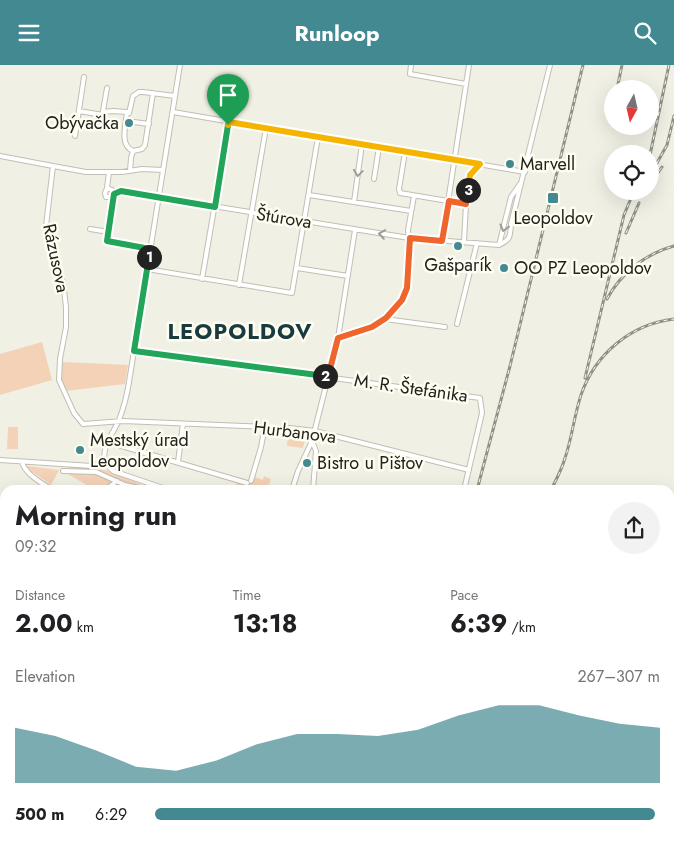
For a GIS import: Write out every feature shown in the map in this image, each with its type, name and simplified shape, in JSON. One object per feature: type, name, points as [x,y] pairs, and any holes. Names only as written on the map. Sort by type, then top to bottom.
[{"type":"street","points":[[154,485],[113,471],[105,463],[104,450],[125,401],[180,65]]},
{"type":"street","points":[[411,65],[410,74],[466,84]]},
{"type":"street","points":[[442,241],[469,65]]},
{"type":"street","points":[[499,245],[509,238],[550,65]]},
{"type":"street","points":[[75,136],[84,77]]},
{"type":"street","points":[[100,128],[107,88]]},
{"type":"street","points":[[153,93],[145,145],[142,149],[133,151],[128,149],[124,142],[126,113],[129,113],[131,98],[136,93],[143,91],[175,96]]},
{"type":"street","points":[[79,111],[126,113]]},
{"type":"street","points":[[173,112],[525,172]]},
{"type":"street","points":[[134,122],[149,124]]},
{"type":"street","points":[[202,279],[229,122]]},
{"type":"street","points":[[239,285],[266,128]]},
{"type":"street","points":[[147,269],[292,293],[318,137]]},
{"type":"street","points":[[354,202],[362,144]]},
{"type":"street","points":[[374,179],[379,147]]},
{"type":"street","points":[[130,171],[133,151]]},
{"type":"street","points":[[405,152],[400,193],[466,204]]},
{"type":"street","points":[[0,156],[86,172],[142,169],[163,170]]},
{"type":"street","points":[[464,242],[470,175],[480,164]]},
{"type":"street","name":"Rázusova","points":[[53,166],[46,226],[47,236],[63,283],[66,307],[66,327],[60,359],[59,380],[74,413],[83,424],[118,421]]},
{"type":"street","points":[[109,172],[105,193],[106,197],[114,197]]},
{"type":"street","points":[[499,245],[512,197],[523,179]]},
{"type":"street","name":"Štúrova","points":[[107,188],[117,192],[121,191],[410,238],[499,245]]},
{"type":"street","points":[[117,192],[114,197],[107,241],[150,249]]},
{"type":"street","name":"Štúrova","points":[[309,195],[411,211]]},
{"type":"street","points":[[338,338],[367,329],[385,319],[402,300],[407,288],[410,238],[408,230],[414,196]]},
{"type":"street","points":[[90,229],[109,232]]},
{"type":"street","points":[[294,485],[312,441],[338,338],[355,230]]},
{"type":"street","points":[[456,324],[463,305],[477,243]]},
{"type":"street","points":[[297,268],[348,276]]},
{"type":"street","points":[[385,319],[445,327]]},
{"type":"street","name":"M. R. Štefánika","points":[[134,351],[480,399],[482,413],[469,470]]},
{"type":"street","name":"Hurbanova","points":[[118,421],[315,431],[469,470]]},
{"type":"street","points":[[178,462],[183,424]]},
{"type":"street","points":[[108,442],[249,482],[261,447],[265,427]]},
{"type":"street","points":[[312,441],[316,451],[313,485]]},
{"type":"street","points":[[2,461],[92,466],[105,463]]},
{"type":"street","points":[[22,462],[31,475],[45,485]]},
{"type":"street","points":[[465,485],[469,470]]},
{"type":"street","points":[[63,471],[96,472],[126,485]]},
{"type":"street","points":[[112,485],[117,481]]},
{"type":"shaded area","points":[[42,342],[52,380],[0,395],[0,354]]},
{"type":"shaded area","points":[[62,362],[128,365],[125,384],[65,391],[60,375]]},
{"type":"shaded area","points":[[8,427],[18,427],[18,449],[7,449]]},
{"type":"shaded area","points":[[288,435],[306,437],[303,448],[287,446]]},
{"type":"shaded area","points":[[28,466],[59,470],[51,485],[27,468]]},
{"type":"shaded area","points":[[69,467],[83,467],[83,470],[89,471],[92,468],[101,468],[143,485],[87,485],[63,471],[68,471]]},
{"type":"shaded area","points":[[264,476],[271,479],[269,485],[236,485],[238,481],[248,483],[255,477],[263,480]]},
{"type":"railway","points":[[478,485],[510,366],[583,65]]},
{"type":"railway","points":[[619,80],[622,65]]},
{"type":"railway","points":[[652,145],[669,65]]},
{"type":"railway","points":[[659,159],[667,145],[674,116]]},
{"type":"railway","points":[[659,171],[662,167]]},
{"type":"railway","points":[[585,378],[624,215],[630,200]]},
{"type":"railway","points":[[626,233],[639,203]]},
{"type":"railway","points":[[607,299],[619,281],[635,266],[653,254],[674,246]]},
{"type":"railway","points":[[554,485],[564,462],[581,395],[595,367],[605,354],[629,334],[643,327],[674,319]]},
{"type":"place","name":"Obývačka","points":[[129,123]]},
{"type":"place","name":"Marvell","points":[[510,164]]},
{"type":"place","name":"Leopoldov","points":[[553,198]]},
{"type":"place","name":"Gašparík","points":[[458,246]]},
{"type":"place","name":"OO PZ Leopoldov","points":[[504,268]]},
{"type":"place","name":"Mestský úrad Leopoldov","points":[[80,450]]},
{"type":"place","name":"Bistro u Pištov","points":[[307,463]]},
{"type":"district","name":"LEOPOLDOV","points":[[240,331]]},
{"type":"route","points":[[229,122],[480,164],[470,175],[466,204],[449,201],[442,241],[410,238],[407,288],[402,300],[386,318],[372,327],[338,338],[328,377],[134,351],[150,249],[107,241],[114,194],[121,191],[215,207],[228,125],[229,122]]}]
